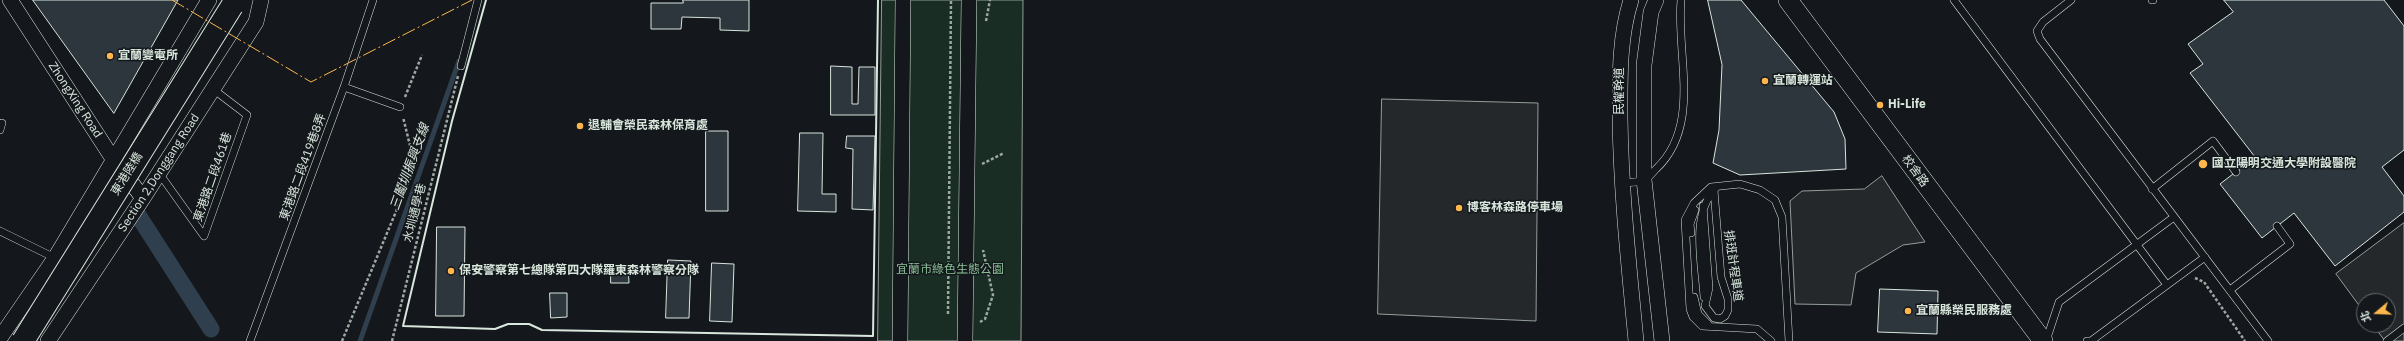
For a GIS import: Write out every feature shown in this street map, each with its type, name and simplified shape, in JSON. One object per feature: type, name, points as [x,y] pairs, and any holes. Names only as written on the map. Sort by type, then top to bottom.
[{"type":"main road","name":"東港陸橋","points":[[23,341],[232,6]]},
{"type":"street","name":"ZhongXing Road","points":[[10,0],[113,159],[143,198]]},
{"type":"street","points":[[0,338],[54,258],[209,0]]},
{"type":"street","name":"Section 2,Donggang Road","points":[[48,341],[143,198],[256,22],[261,0]]},
{"type":"street","points":[[900,341],[903,0]]},
{"type":"street","points":[[965,341],[969,0]]},
{"type":"street","name":"民權幹道","points":[[1631,0],[1624,32],[1620,67],[1621,183],[1636,341]]},
{"type":"street","name":"民權幹道","points":[[1656,0],[1651,12],[1644,66],[1644,180],[1662,341]]},
{"type":"street","name":"校舍路","points":[[1788,0],[2043,341]]},
{"type":"lane","name":"東港路二段419巷8弄","points":[[250,341],[344,87],[373,0]]},
{"type":"lane","points":[[461,66],[478,0]]},
{"type":"lane","points":[[1621,183],[1644,180],[1671,152],[1683,111],[1679,22],[1681,0]]},
{"type":"lane","points":[[1954,0],[2167,285]]},
{"type":"lane","points":[[2071,0],[2043,22],[2037,31],[2040,39],[2268,341]]},
{"type":"lane","points":[[344,87],[400,107]]},
{"type":"lane","name":"東港路二段461巷","points":[[159,173],[204,236],[247,115],[213,89]]},
{"type":"lane","points":[[2152,189],[2213,141],[2236,172]]},
{"type":"lane","points":[[1771,341],[1757,329],[1702,326],[1693,317],[1690,310],[1686,220],[1694,203],[1715,187],[1740,184],[1760,190],[1775,200],[1782,217],[1789,341]]},
{"type":"lane","points":[[1715,187],[1703,206],[1700,221],[1705,306],[1711,321],[1719,327]]},
{"type":"lane","name":"排班計程車道","points":[[1705,306],[1714,318],[1720,319],[1725,316],[1728,310],[1728,299],[1721,277],[1715,187]]},
{"type":"lane","points":[[2046,341],[2060,302],[2174,217]]},
{"type":"lane","points":[[2230,290],[2290,244],[2277,226]]},
{"type":"lane","points":[[0,231],[54,258]]},
{"type":"lane","points":[[2087,341],[2091,341],[2205,257]]},
{"type":"lane","points":[[2387,341],[2404,328]]},
{"type":"path","points":[[948,317],[952,0]]},
{"type":"path","points":[[342,341],[415,166],[400,107],[422,55]]},
{"type":"path","name":"水圳通學巷","points":[[392,341],[461,66]]},
{"type":"path","points":[[977,167],[1004,153]]},
{"type":"path","points":[[2183,273],[2204,282],[2245,341]]},
{"type":"green space","name":"宜蘭市綠色生態公園","points":[[882,0],[1023,0],[1021,341],[878,341]]},
{"type":"shaded area","name":"博客林森路停車場","points":[[1382,99],[1538,103],[1536,321],[1378,314]]},
{"type":"shaded area","points":[[1882,176],[1925,242],[1903,245],[1856,273],[1851,305],[1795,304],[1790,201],[1802,191],[1864,189]]},
{"type":"shaded area","points":[[2404,223],[2404,341],[2385,341],[2379,333],[2396,333],[2396,293],[2356,293],[2356,301],[2336,274]]},
{"type":"building","name":"宜蘭變電所","points":[[33,0],[178,0],[114,113]]},
{"type":"building","points":[[683,0],[749,0],[749,31],[720,30],[720,18],[682,17],[681,29],[651,29],[651,3],[683,3]]},
{"type":"building","name":"宜蘭轉運站","points":[[1708,0],[1741,0],[1834,112],[1845,139],[1846,169],[1740,175],[1713,163],[1719,130],[1722,65]]},
{"type":"building","points":[[2224,0],[2384,0],[2404,26],[2404,150],[2382,167],[2404,196],[2404,212],[2335,266],[2294,213],[2262,238],[2220,184],[2255,157],[2190,73],[2203,64],[2188,44],[2233,12]]},
{"type":"building","points":[[831,66],[852,67],[852,104],[858,104],[859,67],[875,67],[875,115],[831,115]]},
{"type":"building","points":[[706,131],[728,131],[728,211],[706,211]]},
{"type":"building","points":[[800,133],[823,133],[822,194],[836,194],[836,212],[798,211]]},
{"type":"building","points":[[847,136],[875,136],[873,210],[852,209],[853,149],[846,148]]},
{"type":"building","name":"保安警察第七總隊第四大隊羅東森林警察分隊","points":[[437,227],[465,227],[464,316],[436,316]]},
{"type":"building","points":[[668,260],[691,261],[689,318],[666,318]]},
{"type":"building","points":[[712,263],[734,264],[732,322],[710,321]]},
{"type":"building","points":[[611,266],[628,266],[629,283],[611,283]]},
{"type":"building","name":"宜蘭縣榮民服務處","points":[[1880,289],[1938,291],[1937,334],[1878,332]]},
{"type":"building","points":[[550,293],[567,293],[567,317],[551,318]]},
{"type":"waterway","name":"三鬮圳振興支線","points":[[360,341],[459,61]]},
{"type":"waterway","points":[[138,215],[211,329]]},
{"type":"wall","points":[[486,0],[452,121],[403,326],[495,329],[508,324],[529,324],[542,330],[873,336],[878,0]]},
{"type":"power","points":[[172,0],[311,82],[472,0]]},
{"type":"place","name":"宜蘭變電所","points":[[110,56]]},
{"type":"place","name":"宜蘭轉運站","points":[[1765,81]]},
{"type":"place","name":"Hi-Life","points":[[1880,105]]},
{"type":"place","name":"退輔會榮民森林保育處","points":[[580,126]]},
{"type":"place","name":"國立陽明交通大學附設醫院","points":[[2203,164]]},
{"type":"place","name":"博客林森路停車場","points":[[1459,208]]},
{"type":"place","name":"保安警察第七總隊第四大隊羅東森林警察分隊","points":[[451,271]]},
{"type":"place","name":"宜蘭縣榮民服務處","points":[[1908,311]]}]
